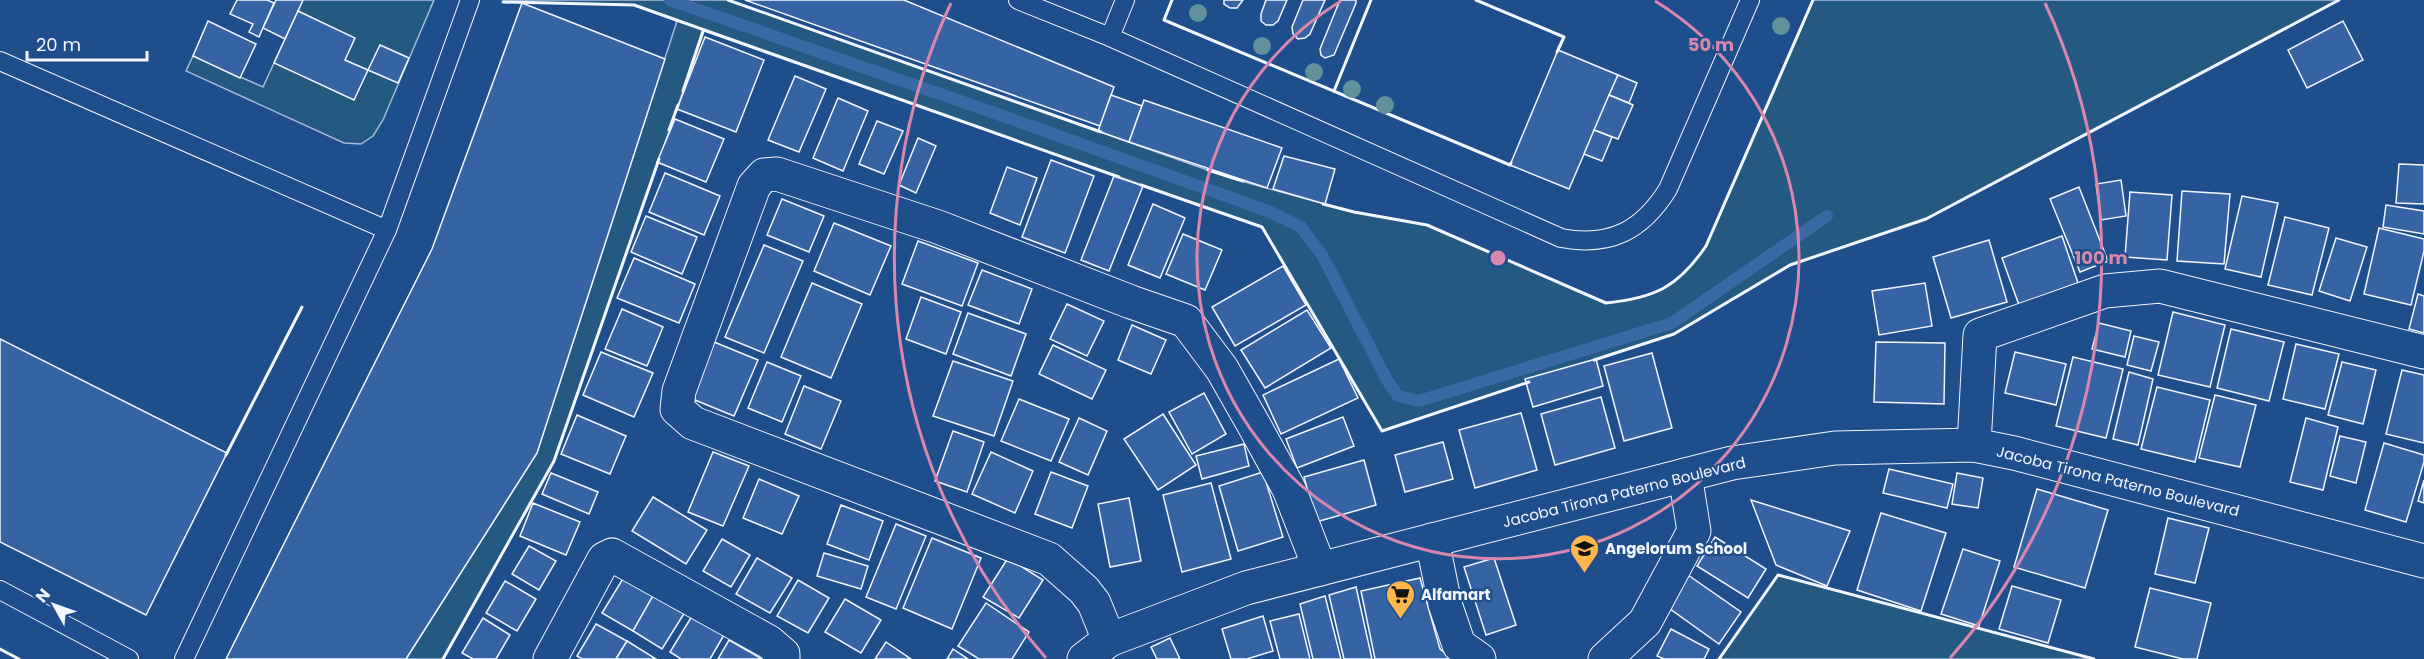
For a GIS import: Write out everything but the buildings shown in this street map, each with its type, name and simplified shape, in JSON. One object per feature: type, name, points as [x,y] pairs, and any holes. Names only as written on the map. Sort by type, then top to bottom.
[{"type":"street","points":[[1096,650],[1094,603],[1084,590],[1049,559],[693,423],[677,409],[679,391],[754,186],[764,176],[777,174],[938,227],[1186,321],[1222,369],[1255,427],[1288,489],[1320,569]]},
{"type":"street","points":[[1974,445],[1980,335],[2105,291],[2160,286],[2424,352]]},
{"type":"street","name":"Jacoba Tirona Paterno Boulevard","points":[[1096,650],[1246,588],[1732,463],[1835,448],[1974,445],[2014,453],[2424,561]]},
{"type":"street","points":[[1605,659],[1645,622],[1694,531],[1685,475]]},
{"type":"street","points":[[1432,540],[1445,604],[1459,645],[1479,659]]},
{"type":"street","points":[[550,659],[604,559],[612,555],[769,642],[783,654],[783,659]]},
{"type":"lane","points":[[1018,0],[1110,37],[1561,238],[1581,242],[1601,240],[1622,234],[1640,224],[1656,208],[1668,189],[1750,0]]},
{"type":"lane","points":[[1110,37],[1125,0]]},
{"type":"lane","points":[[184,659],[387,230],[469,1]]},
{"type":"lane","points":[[0,61],[387,230]]},
{"type":"lane","points":[[0,590],[129,659]]},
{"type":"shaded area","points":[[303,0],[434,0],[383,120],[373,136],[361,144],[344,143],[186,71],[193,56],[263,87]]},
{"type":"shaded area","points":[[504,0],[728,0],[1230,178],[1354,212],[1427,225],[1606,303],[1638,298],[1664,288],[1685,272],[1706,246],[1813,0],[2339,0],[1926,219],[1790,265],[1674,334],[1382,431],[1262,227],[704,31],[554,461],[443,659],[406,659],[537,453],[677,21],[634,5],[503,2]]},
{"type":"shaded area","points":[[1778,575],[2094,659],[1719,659]]},
{"type":"waterway","points":[[670,0],[1268,211],[1301,227],[1322,255],[1387,380],[1398,396],[1419,401],[1672,323],[1827,216]]},
{"type":"wall","points":[[728,0],[1101,132]]},
{"type":"wall","points":[[1172,0],[1164,20],[1510,165],[1511,163]]},
{"type":"wall","points":[[1334,91],[1371,0]]},
{"type":"wall","points":[[1476,0],[1564,37],[1557,52]]},
{"type":"wall","points":[[1323,204],[1427,225],[1606,303],[1652,294],[1675,281],[1706,246],[1813,0]]},
{"type":"wall","points":[[1594,360],[1674,334],[1790,265],[1926,219],[2339,0]]},
{"type":"wall","points":[[503,2],[634,5],[1119,177]]},
{"type":"wall","points":[[683,91],[703,31]]},
{"type":"wall","points":[[669,130],[678,105]]},
{"type":"wall","points":[[443,659],[554,461],[659,159]]},
{"type":"wall","points":[[1208,170],[1243,181]]},
{"type":"wall","points":[[1141,185],[1262,227],[1382,431],[1529,382]]},
{"type":"wall","points":[[226,455],[302,307]]},
{"type":"wall","points":[[1719,659],[1778,575],[2094,659]]},
{"type":"wall","points":[[0,649],[19,659]]},
{"type":"place","name":"Angelorum School","points":[[1584,574]]},
{"type":"place","name":"Alfamart","points":[[1400,620]]}]
